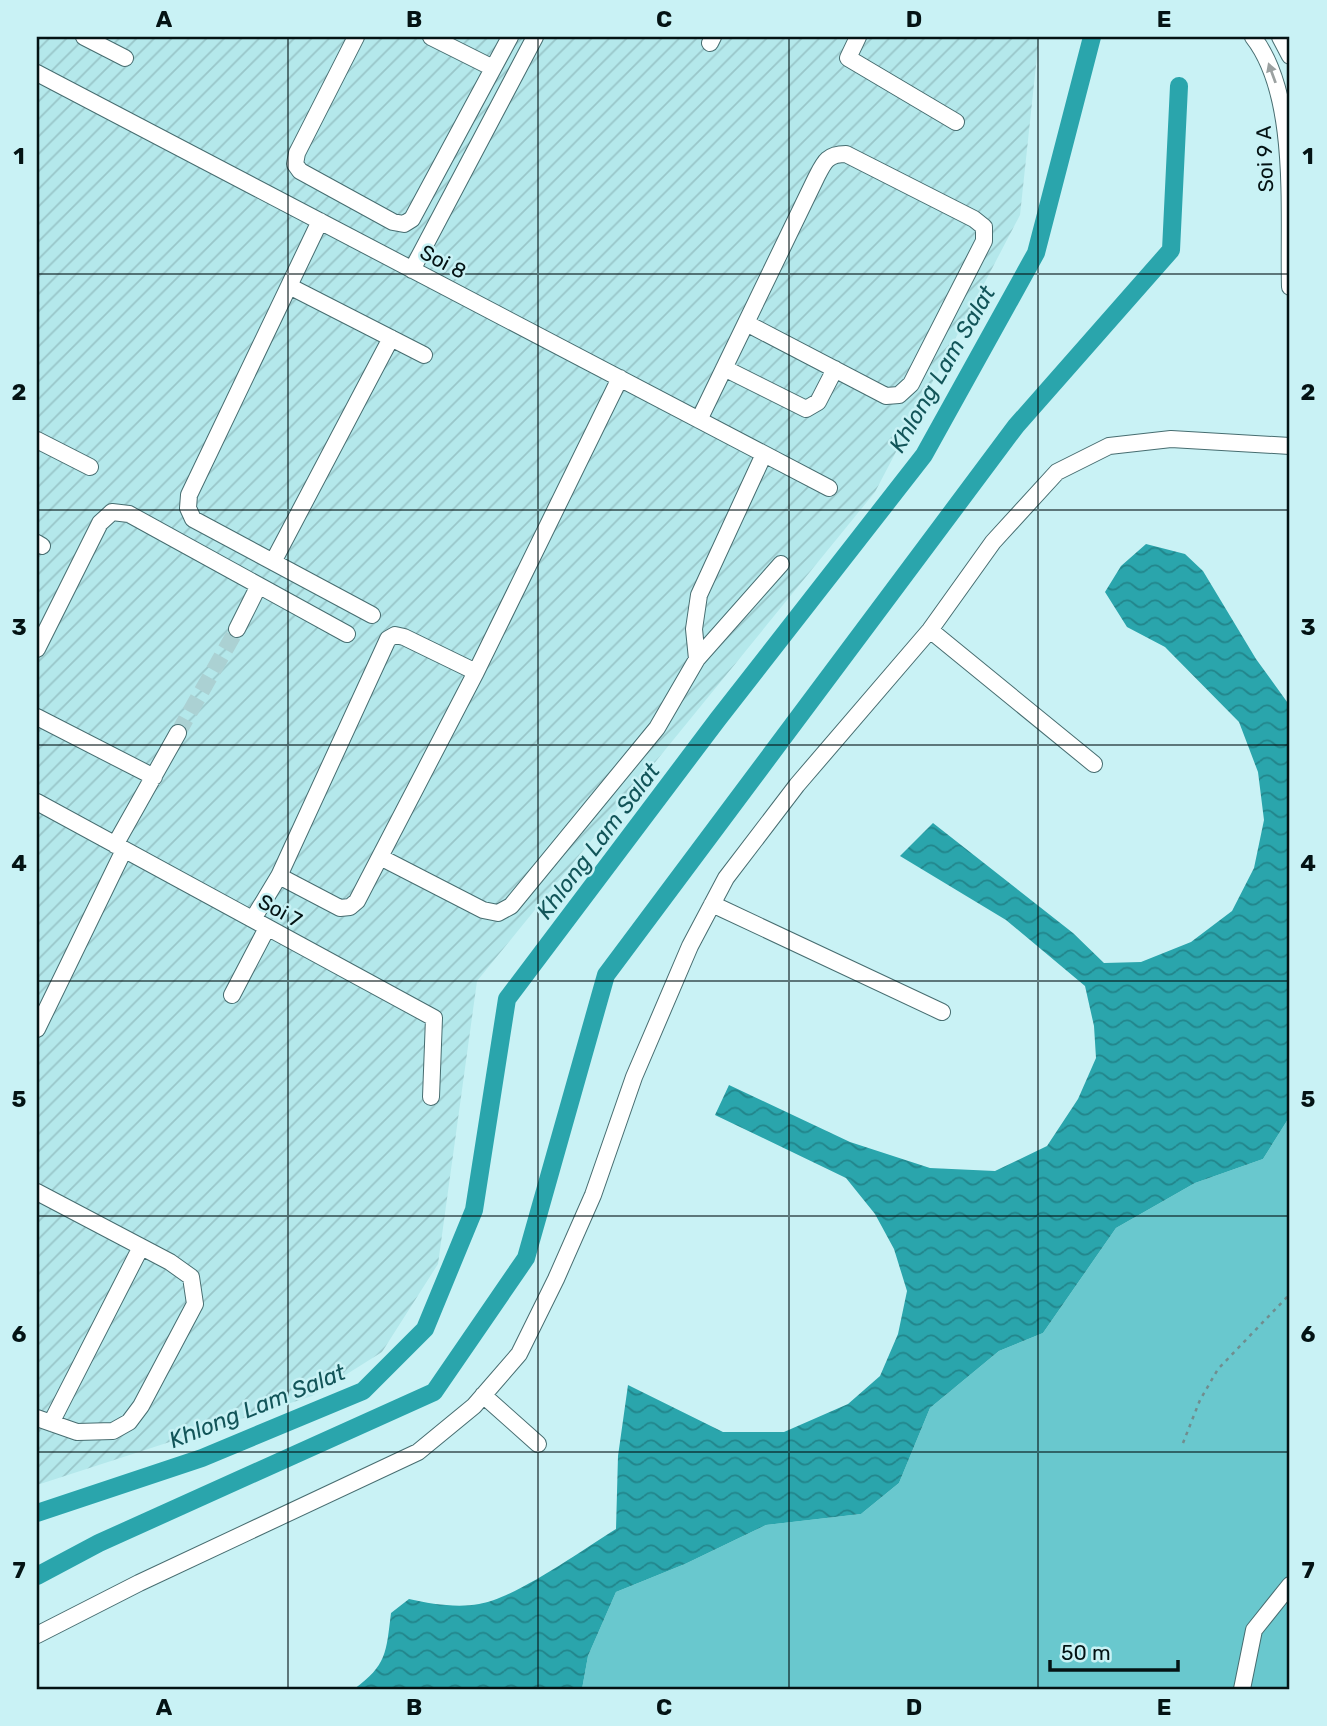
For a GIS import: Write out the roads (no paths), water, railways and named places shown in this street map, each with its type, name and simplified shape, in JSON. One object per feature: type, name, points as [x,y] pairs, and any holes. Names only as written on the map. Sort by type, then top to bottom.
[{"type":"street","points":[[84,37],[125,58]]},
{"type":"street","points":[[356,37],[297,153],[295,164],[300,171],[393,222],[404,224],[412,219],[510,37]]},
{"type":"street","points":[[431,37],[493,68]]},
{"type":"street","points":[[412,270],[535,37]]},
{"type":"street","points":[[858,37],[848,58],[956,122]]},
{"type":"street","name":"Soi 9 A","points":[[1253,37],[1270,65],[1288,120],[1290,287]]},
{"type":"street","points":[[1280,37],[1290,56]]},
{"type":"street","name":"Soi 8","points":[[37,73],[829,488]]},
{"type":"street","points":[[699,420],[825,159],[833,154],[846,154],[974,219],[984,228],[984,241],[911,384],[899,394],[886,396],[746,323]]},
{"type":"street","points":[[320,221],[189,495],[188,508],[193,519],[372,615]]},
{"type":"street","points":[[289,286],[424,355]]},
{"type":"street","points":[[272,562],[391,338]]},
{"type":"street","points":[[724,368],[806,409],[818,402],[835,369]]},
{"type":"street","points":[[279,876],[340,908],[350,907],[380,857],[476,672],[620,378]]},
{"type":"street","points":[[37,1635],[418,1452],[484,1395],[519,1354],[556,1279],[593,1195],[634,1077],[690,946],[726,878],[797,785],[930,629],[993,542],[1057,472],[1109,446],[1171,439],[1290,446]]},
{"type":"street","points":[[37,440],[90,467]]},
{"type":"street","points":[[696,659],[694,629],[699,595],[764,454]]},
{"type":"street","points":[[37,649],[100,523],[112,512],[129,514],[347,634]]},
{"type":"street","points":[[380,857],[484,910],[498,913],[511,906],[657,728],[696,659],[781,564]]},
{"type":"street","points":[[237,629],[258,587]]},
{"type":"street","points":[[930,629],[1094,764]]},
{"type":"street","points":[[232,995],[279,876],[388,639],[395,635],[404,637],[476,672]]},
{"type":"street","points":[[37,717],[154,777]]},
{"type":"street","points":[[37,1029],[119,847],[178,733]]},
{"type":"street","name":"Soi 7","points":[[37,802],[434,1018],[431,1097]]},
{"type":"street","points":[[712,904],[942,1012]]},
{"type":"street","points":[[37,1192],[141,1247],[191,1278],[195,1304],[141,1406],[129,1422],[113,1431],[77,1432],[44,1421],[141,1247]]},
{"type":"street","points":[[484,1395],[538,1444]]},
{"type":"street","points":[[1242,1689],[1254,1630],[1290,1585]]},
{"type":"water","points":[[1146,544],[1185,554],[1203,571],[1256,659],[1290,706],[1290,1116],[1263,1159],[1195,1183],[1116,1228],[1043,1333],[999,1351],[930,1408],[899,1483],[861,1514],[766,1525],[685,1564],[616,1592],[588,1656],[582,1689],[354,1689],[379,1665],[386,1648],[391,1613],[409,1599],[453,1605],[471,1605],[494,1600],[549,1572],[616,1529],[618,1456],[628,1385],[723,1432],[784,1432],[848,1404],[880,1376],[898,1334],[907,1291],[894,1249],[875,1214],[846,1178],[715,1115],[729,1085],[850,1142],[930,1168],[995,1171],[1047,1146],[1078,1099],[1096,1058],[1094,1026],[1085,986],[1006,920],[900,856],[933,823],[1073,933],[1104,963],[1141,962],[1191,942],[1232,911],[1254,868],[1264,820],[1258,772],[1239,722],[1165,647],[1127,627],[1105,592],[1121,566]]},
{"type":"waterway","name":"Khlong Lam Salat","points":[[37,1513],[202,1458],[363,1391],[425,1329],[474,1210],[507,999],[718,719],[924,455],[1036,253],[1092,37]]},
{"type":"waterway","points":[[37,1576],[99,1543],[434,1392],[526,1258],[606,975],[1016,426],[1171,250],[1179,86]]},
{"type":"tunnel","points":[[178,733],[237,629]]}]
